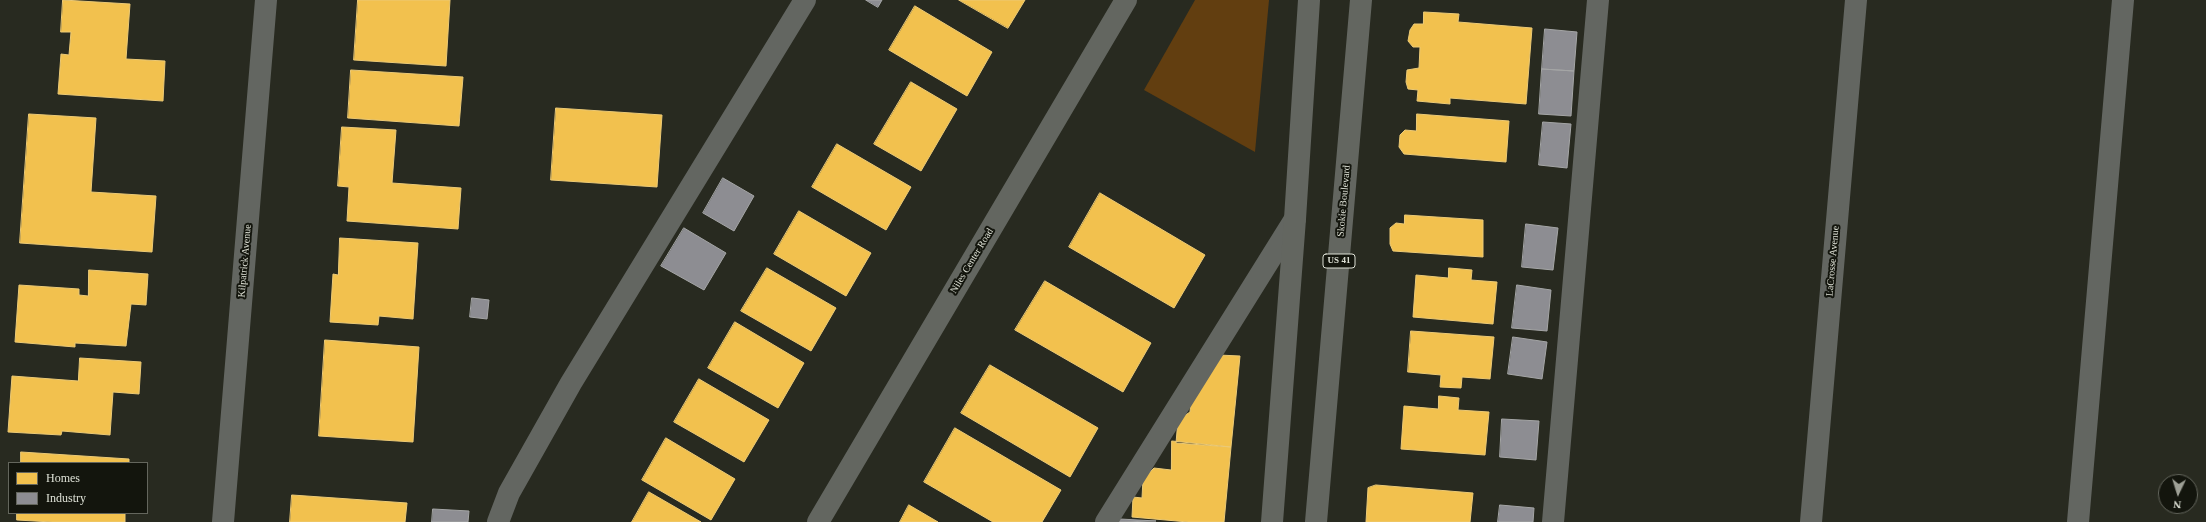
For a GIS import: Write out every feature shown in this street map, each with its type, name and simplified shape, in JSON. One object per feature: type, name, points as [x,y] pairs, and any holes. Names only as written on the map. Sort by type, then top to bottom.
[{"type":"main road","name":"Niles Center Road","points":[[818,522],[1126,0]]},
{"type":"main road","points":[[1272,522],[1295,219],[1309,0]]},
{"type":"main road","name":"Skokie Boulevard","points":[[1316,522],[1361,0]]},
{"type":"street","name":"Kilpatrick Avenue","points":[[223,522],[266,0]]},
{"type":"street","points":[[498,522],[509,493],[571,383],[806,0]]},
{"type":"street","points":[[1553,522],[1598,0]]},
{"type":"street","name":"LaCrosse Avenue","points":[[1811,522],[1856,0]]},
{"type":"street","points":[[2078,522],[2123,0]]},
{"type":"street","points":[[1106,522],[1295,219]]},
{"type":"shaded area","points":[[1195,0],[1269,0],[1255,152],[1144,90]]},
{"type":"building: Homes","points":[[63,0],[130,4],[126,59],[165,61],[163,101],[58,94],[61,54],[69,55],[71,32],[61,32]]},
{"type":"building: Homes","points":[[358,0],[450,0],[446,66],[354,60]]},
{"type":"building: Homes","points":[[959,0],[1025,0],[1008,28]]},
{"type":"building: Homes","points":[[915,6],[992,52],[967,96],[889,50]]},
{"type":"building: Homes","points":[[1424,12],[1459,14],[1458,22],[1532,28],[1526,104],[1450,98],[1450,104],[1417,101],[1418,90],[1408,89],[1406,82],[1407,70],[1419,68],[1420,47],[1413,47],[1408,41],[1410,30],[1414,24],[1423,24]]},
{"type":"building: Homes","points":[[351,70],[463,77],[459,126],[348,118]]},
{"type":"building: Homes","points":[[911,82],[957,109],[921,171],[874,144]]},
{"type":"building: Homes","points":[[556,108],[662,115],[657,187],[551,180]]},
{"type":"building: Homes","points":[[29,114],[96,118],[91,192],[156,196],[152,252],[20,243]]},
{"type":"building: Homes","points":[[1417,114],[1509,121],[1506,162],[1404,154],[1399,147],[1400,135],[1405,130],[1416,131]]},
{"type":"building: Homes","points":[[342,127],[396,130],[392,183],[461,188],[458,229],[347,221],[349,187],[338,186]]},
{"type":"building: Homes","points":[[837,144],[911,187],[886,230],[812,187]]},
{"type":"building: Homes","points":[[1100,193],[1205,255],[1174,308],[1069,247]]},
{"type":"building: Homes","points":[[799,211],[871,253],[846,296],[774,254]]},
{"type":"building: Homes","points":[[1405,215],[1483,220],[1483,257],[1393,251],[1390,244],[1390,228],[1396,223],[1404,224]]},
{"type":"building: Homes","points":[[340,238],[418,243],[413,319],[379,316],[378,325],[330,322],[333,274],[338,275]]},
{"type":"building: Homes","points":[[767,268],[836,308],[811,351],[741,311]]},
{"type":"building: Homes","points":[[1449,268],[1472,270],[1471,280],[1497,282],[1493,324],[1413,317],[1416,275],[1448,278]]},
{"type":"building: Homes","points":[[89,270],[148,274],[146,305],[131,304],[126,346],[75,343],[75,347],[15,342],[19,285],[79,289],[79,295],[88,296]]},
{"type":"building: Homes","points":[[1045,281],[1151,343],[1123,392],[1015,330]]},
{"type":"building: Homes","points":[[735,322],[804,363],[778,408],[708,368]]},
{"type":"building: Homes","points":[[1411,331],[1494,337],[1490,379],[1462,377],[1461,388],[1440,387],[1441,375],[1408,372]]},
{"type":"building: Homes","points":[[325,340],[419,347],[413,442],[319,436]]},
{"type":"building: Homes","points":[[1218,355],[1240,356],[1231,447],[1176,443],[1178,420],[1190,412],[1191,400]]},
{"type":"building: Homes","points":[[80,358],[141,362],[139,394],[113,392],[110,435],[62,431],[61,435],[8,432],[12,376],[78,381]]},
{"type":"building: Homes","points":[[990,365],[1098,428],[1070,477],[961,413]]},
{"type":"building: Homes","points":[[699,379],[769,420],[744,462],[674,422]]},
{"type":"building: Homes","points":[[1439,396],[1459,398],[1458,410],[1489,412],[1485,455],[1401,449],[1404,406],[1438,409]]},
{"type":"building: Homes","points":[[955,428],[1061,490],[1042,522],[993,522],[924,482]]},
{"type":"building: Homes","points":[[666,438],[735,479],[711,520],[642,480]]},
{"type":"building: Homes","points":[[1172,441],[1231,447],[1224,522],[1188,522],[1132,517],[1133,497],[1142,498],[1143,479],[1154,468],[1171,470]]},
{"type":"building: Homes","points":[[21,452],[129,459],[129,462],[21,462]]},
{"type":"building: Homes","points":[[1376,485],[1473,493],[1470,522],[1366,522],[1368,488]]},
{"type":"building: Homes","points":[[649,492],[701,522],[632,522]]},
{"type":"building: Homes","points":[[292,495],[407,503],[405,522],[290,522]]},
{"type":"building: Homes","points":[[909,505],[938,522],[900,522]]},
{"type":"building: Homes","points":[[17,514],[125,514],[125,522],[52,522],[17,520]]},
{"type":"building: Industry","points":[[866,0],[882,0],[878,7]]},
{"type":"building: Industry","points":[[1545,29],[1577,32],[1574,71],[1542,69]]},
{"type":"building: Industry","points":[[1542,69],[1574,71],[1571,116],[1539,114]]},
{"type":"building: Industry","points":[[1543,122],[1571,124],[1567,168],[1539,165]]},
{"type":"building: Industry","points":[[723,178],[754,196],[734,231],[703,213]]},
{"type":"building: Industry","points":[[1526,224],[1558,228],[1553,270],[1522,267]]},
{"type":"building: Industry","points":[[684,228],[726,253],[704,290],[661,266]]},
{"type":"building: Industry","points":[[1517,285],[1551,290],[1547,331],[1512,328]]},
{"type":"building: Industry","points":[[472,298],[489,300],[487,319],[470,317]]},
{"type":"building: Industry","points":[[1513,337],[1547,342],[1542,379],[1508,374]]},
{"type":"building: Industry","points":[[1502,419],[1539,421],[1536,460],[1500,457]]},
{"type":"building: Industry","points":[[1500,505],[1534,508],[1533,522],[1498,522]]},
{"type":"building: Industry","points":[[433,509],[469,511],[468,522],[432,522]]},
{"type":"building: Industry","points":[[1120,519],[1156,521],[1119,522]]}]
